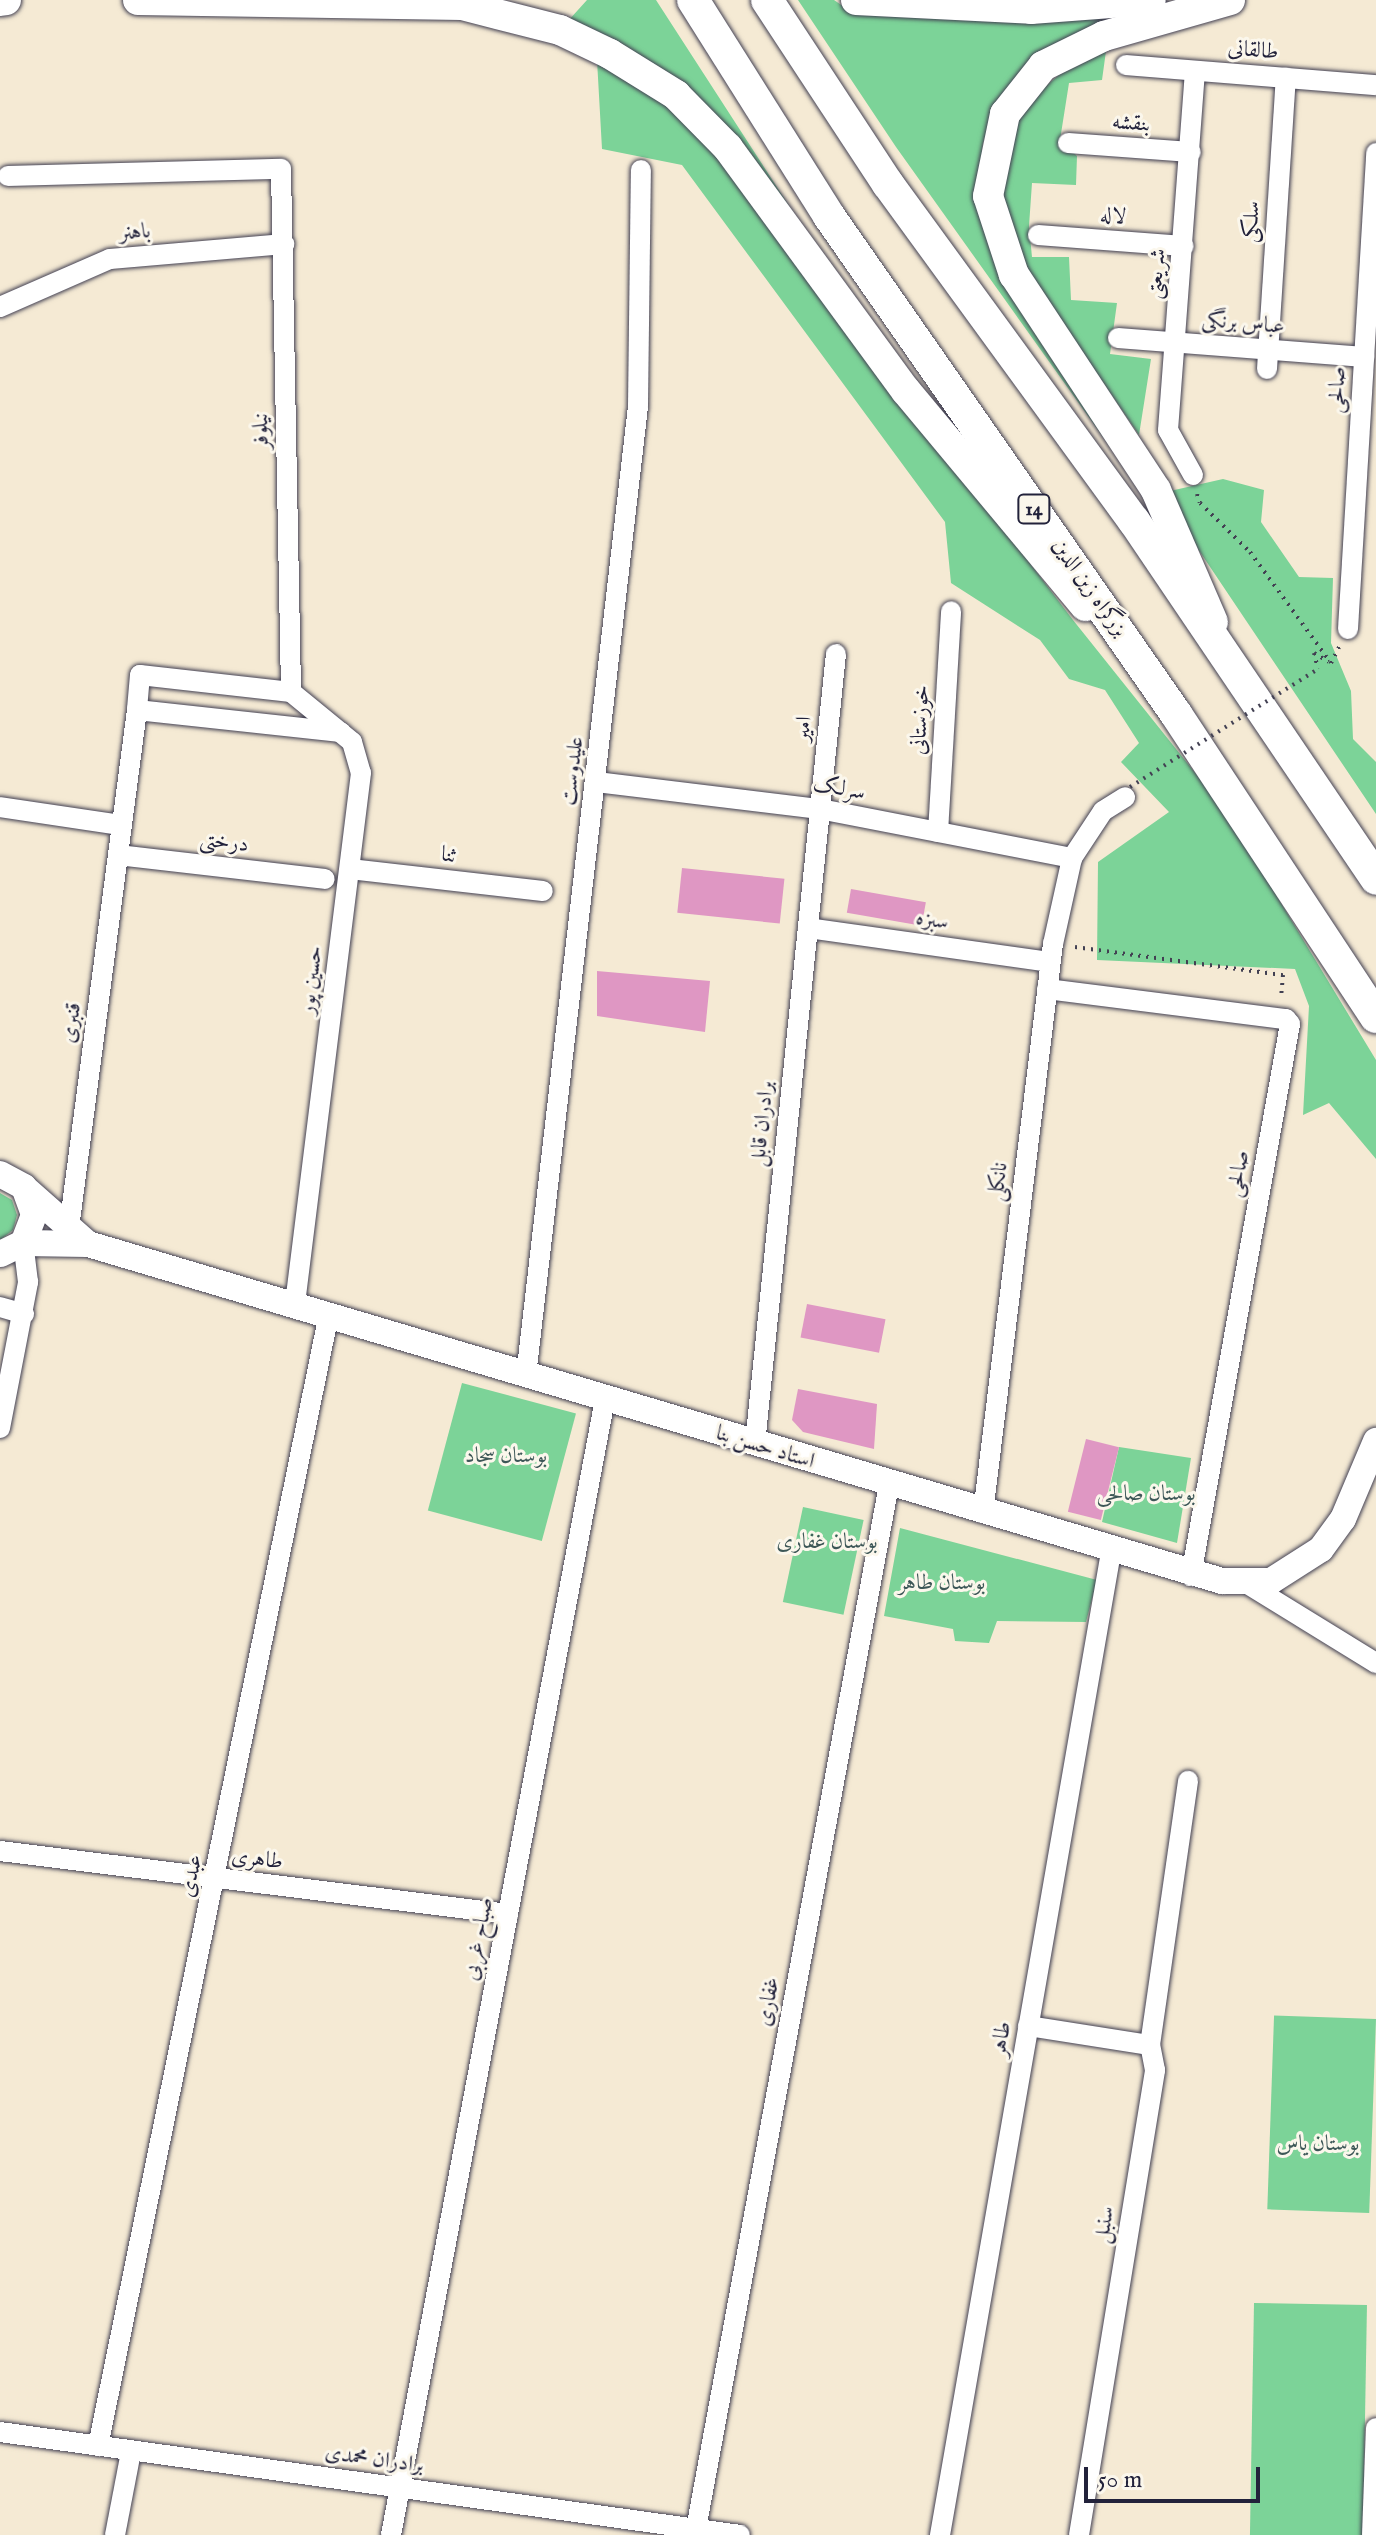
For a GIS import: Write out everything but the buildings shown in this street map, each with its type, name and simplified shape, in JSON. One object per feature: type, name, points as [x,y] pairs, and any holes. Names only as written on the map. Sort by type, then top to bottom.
[{"type":"highway","name":"بزرگراه زین الدین","points":[[693,0],[829,216],[1176,714],[1376,1017]]},
{"type":"highway","points":[[767,0],[888,184],[1134,521],[1376,879]]},
{"type":"main road","points":[[0,1],[6,0]]},
{"type":"main road","points":[[138,0],[462,5],[560,30],[676,95],[728,148],[906,391],[1176,714]]},
{"type":"main road","points":[[856,0],[1031,9],[1151,0]]},
{"type":"main road","points":[[1230,0],[1089,41],[1043,66],[1005,114],[988,196],[1014,275],[1156,490],[1234,672]]},
{"type":"main road","points":[[0,1174],[24,1187],[78,1236]]},
{"type":"main road","points":[[11,1249],[34,1215],[24,1187]]},
{"type":"main road","points":[[11,1249],[78,1236]]},
{"type":"main road","name":"استاد حسن بنا","points":[[78,1236],[526,1376],[1191,1576],[1246,1583],[1286,1575],[1321,1549],[1348,1510],[1376,1441]]},
{"type":"street","name":"طالقانی","points":[[1126,65],[1376,85]]},
{"type":"street","name":"شریعتی","points":[[1193,475],[1168,430],[1195,71]]},
{"type":"street","name":"سلکی","points":[[1267,359],[1286,78]]},
{"type":"street","name":"بنقشه","points":[[1068,143],[1191,152]]},
{"type":"street","name":"صالحی","points":[[1348,629],[1376,153]]},
{"type":"street","name":"نیلوفر","points":[[8,176],[281,169],[291,692]]},
{"type":"street","name":"علیدوست","points":[[526,1376],[638,406],[641,170]]},
{"type":"street","name":"لاله","points":[[1038,235],[1184,246]]},
{"type":"street","name":"باهنر","points":[[0,307],[110,259],[284,244]]},
{"type":"street","name":"عباس برنگی","points":[[1118,338],[1176,342],[1267,359],[1364,357]]},
{"type":"street","name":"خوزستانی","points":[[938,832],[951,611]]},
{"type":"street","name":"امیر","points":[[820,809],[836,654]]},
{"type":"street","name":"قنبری","points":[[78,1236],[121,825],[140,675],[291,692]]},
{"type":"street","name":"حسین پور","points":[[291,692],[352,742],[361,773],[295,1304]]},
{"type":"street","points":[[137,710],[343,732]]},
{"type":"street","name":"سرلک","points":[[596,782],[820,809],[1072,858]]},
{"type":"street","points":[[1072,858],[1103,811],[1127,792]]},
{"type":"street","points":[[0,807],[121,825]]},
{"type":"street","name":"برادران قابل","points":[[755,1444],[820,809]]},
{"type":"street","name":"درختی","points":[[118,855],[325,879]]},
{"type":"street","name":"نانکلی","points":[[983,1513],[1047,989],[1072,858]]},
{"type":"street","name":"ثنا","points":[[350,869],[543,891]]},
{"type":"street","name":"سبزه","points":[[808,928],[1052,953]]},
{"type":"street","points":[[1047,989],[1278,1018]]},
{"type":"street","name":"صالحی","points":[[1191,1576],[1290,1024],[1278,1018]]},
{"type":"street","points":[[0,1428],[28,1282],[11,1249]]},
{"type":"street","points":[[0,1307],[24,1314]]},
{"type":"street","name":"عبدی","points":[[98,2446],[329,1314]]},
{"type":"street","name":"صباح غربی","points":[[391,2535],[605,1399]]},
{"type":"street","name":"غفاری","points":[[696,2529],[889,1485]]},
{"type":"street","name":"طاهر","points":[[940,2535],[1111,1552]]},
{"type":"street","points":[[1246,1583],[1376,1663]]},
{"type":"street","name":"سنبل","points":[[1079,2535],[1155,2070],[1150,2045],[1188,1781]]},
{"type":"street","name":"طاهری","points":[[0,1851],[508,1914]]},
{"type":"street","points":[[1028,2026],[1150,2045]]},
{"type":"street","points":[[1372,2535],[1376,2428]]},
{"type":"street","name":"برادران محمدی","points":[[0,2432],[726,2534]]},
{"type":"street","points":[[115,2535],[131,2452]]},
{"type":"path","points":[[1127,792],[1318,669],[1314,653],[1331,663],[1250,552],[1200,503],[1193,475]]},
{"type":"path","points":[[1052,953],[1283,975],[1278,1018]]},
{"type":"green space","points":[[587,0],[656,0],[797,218],[743,150],[568,21]]},
{"type":"green space","points":[[798,0],[834,0],[856,15],[1161,5],[1022,69],[997,104],[983,143],[977,202],[994,262],[1150,503],[896,147]]},
{"type":"green space","points":[[1106,51],[1102,80],[1069,83],[1060,140],[1077,156],[1076,185],[1032,183],[1029,226],[1032,257],[1069,257],[1071,300],[1117,303],[1110,354],[1151,359],[1139,435],[1023,265],[1001,205],[1013,127],[1031,99],[1075,61]]},
{"type":"green space","points":[[597,60],[652,90],[719,154],[1073,620],[1224,809],[1376,1060],[1376,1159],[1329,1103],[1303,1115],[1309,1006],[1295,969],[1097,960],[1098,862],[1169,812],[1121,762],[1139,743],[1105,690],[1069,679],[1040,640],[951,583],[945,522],[682,165],[602,149]]},
{"type":"green space","points":[[1223,479],[1264,490],[1261,522],[1299,577],[1333,578],[1331,643],[1351,691],[1353,739],[1376,762],[1376,814],[1198,549],[1170,491]]},
{"type":"green space","points":[[0,1193],[12,1200],[17,1215],[13,1230],[0,1240]]},
{"type":"green space","name":"بوستان سجاد","points":[[462,1383],[576,1414],[542,1541],[428,1511]]},
{"type":"green space","name":"بوستان صالحی","points":[[1119,1447],[1191,1458],[1177,1543],[1102,1522]]},
{"type":"green space","name":"بوستان غفاری","points":[[803,1507],[864,1520],[843,1615],[783,1602]]},
{"type":"green space","name":"بوستان طاهر","points":[[900,1528],[1097,1580],[1086,1622],[997,1621],[989,1643],[955,1641],[953,1629],[884,1616]]},
{"type":"green space","name":"بوستان یاس","points":[[1274,2015],[1376,2019],[1369,2213],[1267,2209]]},
{"type":"green space","points":[[1254,2303],[1367,2305],[1363,2535],[1250,2535]]}]
